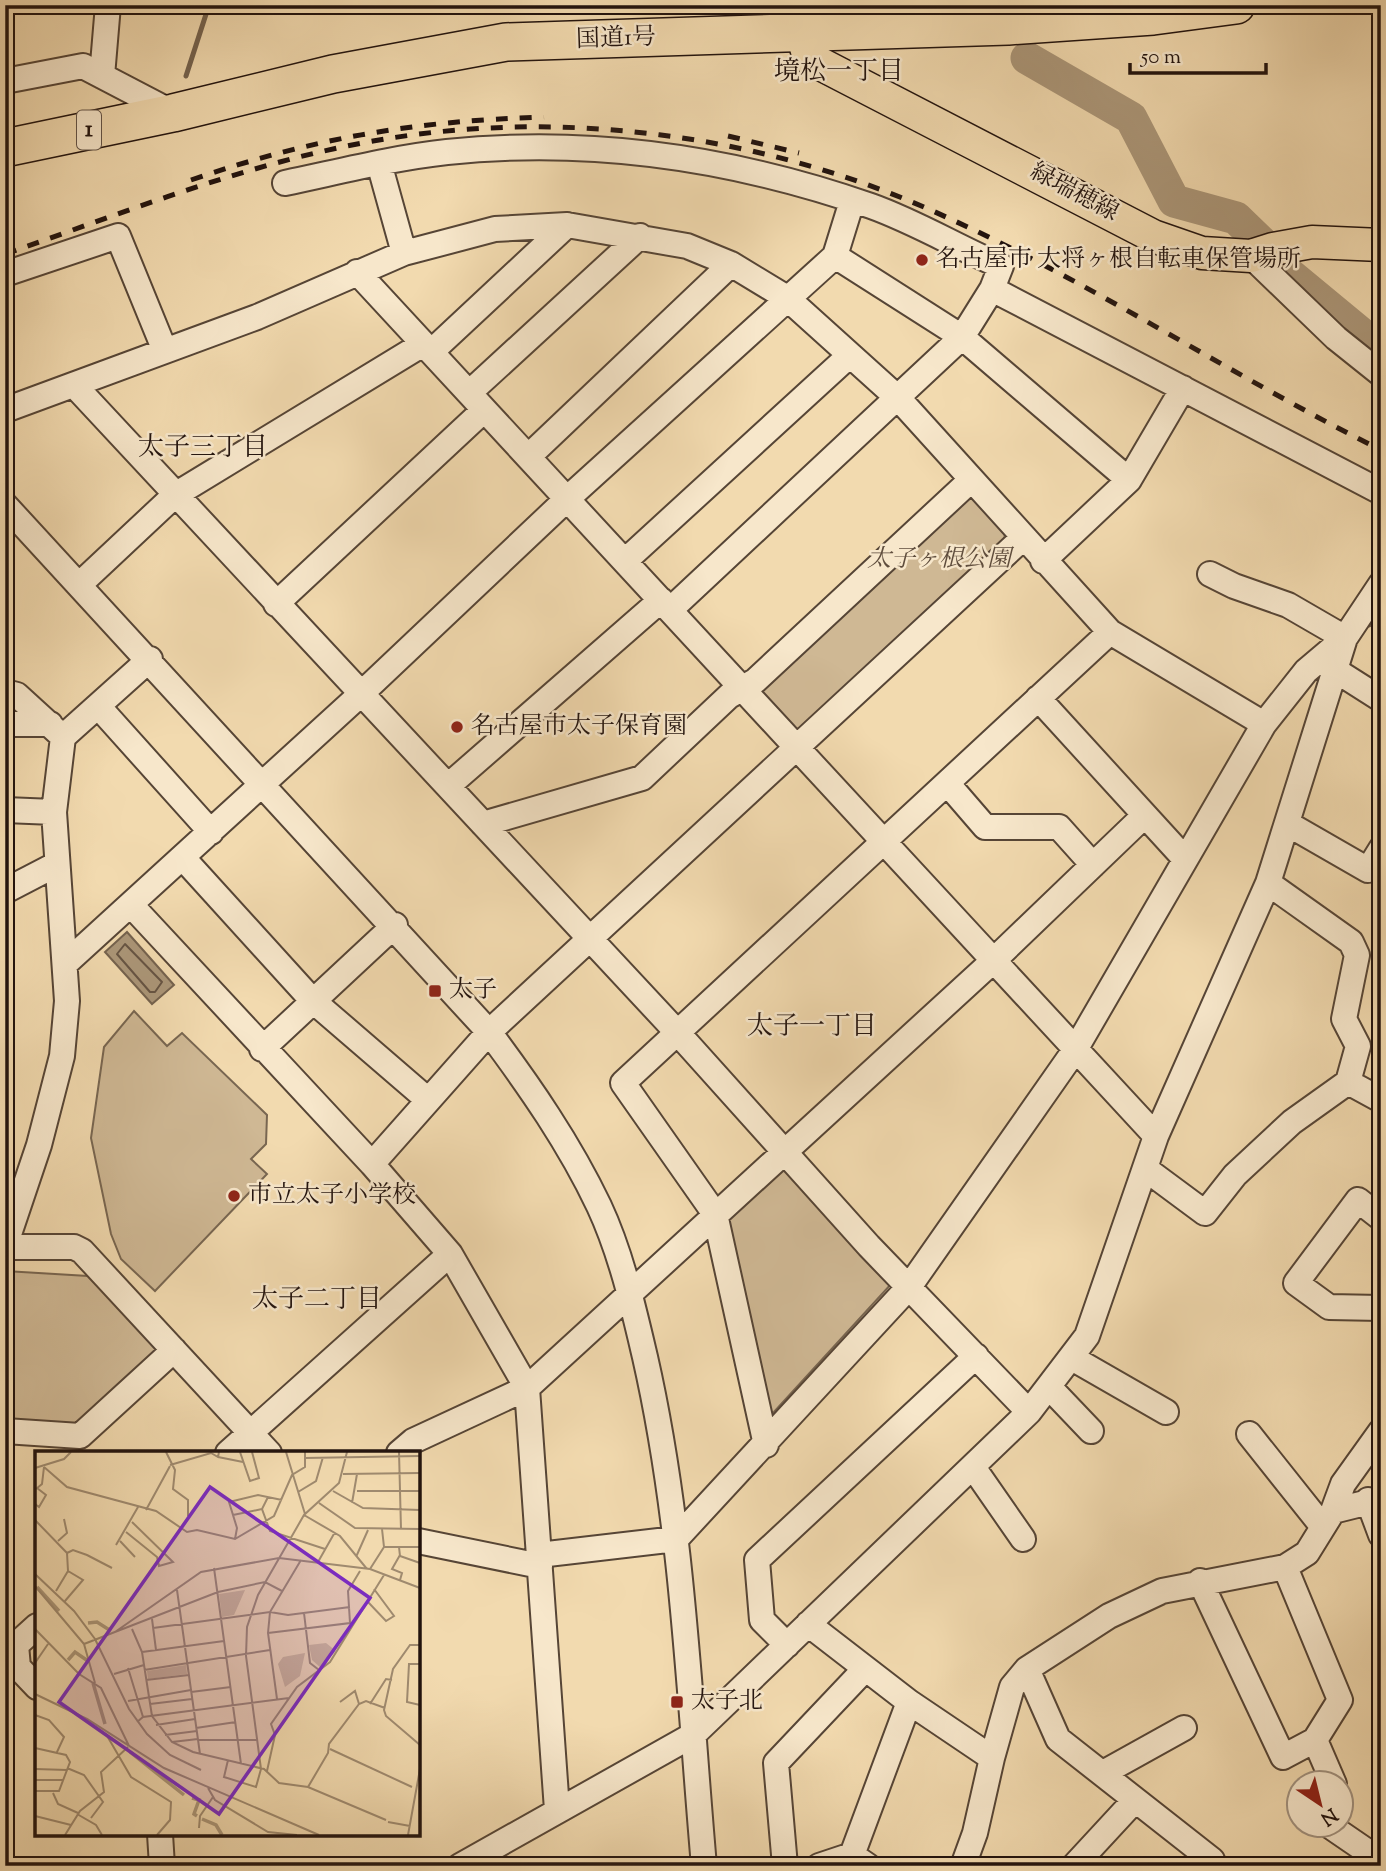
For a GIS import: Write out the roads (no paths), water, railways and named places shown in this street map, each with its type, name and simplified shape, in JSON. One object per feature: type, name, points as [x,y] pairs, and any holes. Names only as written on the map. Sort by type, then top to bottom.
[{"type":"highway","name":"国道1号","points":[[5,148],[173,113],[332,74],[506,42],[801,19],[1153,16],[1236,5]]},
{"type":"main road","name":"緑瑞穂線","points":[[801,19],[809,58],[1153,236],[1202,253],[1262,253],[1312,242],[1381,245]]},
{"type":"street","points":[[102,76],[108,5]]},
{"type":"street","points":[[5,81],[83,66],[173,113]]},
{"type":"street","points":[[285,183],[446,152],[527,147],[608,150],[746,168],[852,201],[942,237],[1001,266],[992,289],[962,337],[899,399],[665,605],[448,786]]},
{"type":"street","points":[[379,163],[404,253]]},
{"type":"street","points":[[65,964],[362,693],[567,499],[835,256],[852,201]]},
{"type":"street","points":[[80,584],[176,495],[427,348],[567,225]]},
{"type":"street","points":[[5,410],[257,317],[404,253],[495,229],[567,225],[687,246],[731,264],[787,298],[899,399],[1110,632],[1264,724]]},
{"type":"street","points":[[5,274],[118,236],[165,351]]},
{"type":"street","points":[[276,604],[640,236]]},
{"type":"street","points":[[1262,253],[1336,338],[1381,374]]},
{"type":"street","points":[[835,256],[962,337],[1129,480]]},
{"type":"street","points":[[528,457],[731,264]]},
{"type":"street","points":[[357,272],[1156,1136]]},
{"type":"street","points":[[992,289],[1381,492]]},
{"type":"street","points":[[625,562],[850,355]]},
{"type":"street","points":[[74,384],[676,1031],[909,1287],[1029,1412]]},
{"type":"street","points":[[1043,561],[1129,480],[1183,388]]},
{"type":"street","points":[[483,824],[642,778],[729,696],[749,686],[971,480]]},
{"type":"street","points":[[5,505],[395,925],[489,1032],[548,1112],[599,1207],[630,1293],[663,1436],[676,1539],[704,1866]]},
{"type":"street","points":[[372,1164],[489,1032],[1023,538]]},
{"type":"street","points":[[1210,574],[1234,586],[1288,605],[1345,638]]},
{"type":"street","points":[[420,1541],[540,1560],[676,1539],[766,1445],[909,1287],[1075,1050],[1264,724],[1306,671],[1345,638],[1381,584]]},
{"type":"street","points":[[766,1445],[715,1214],[623,1083],[676,1031],[1110,632]]},
{"type":"street","points":[[460,1866],[692,1735],[1029,1412],[1072,1358],[1087,1336],[1147,1170],[1156,1136],[1268,883],[1345,638]]},
{"type":"street","points":[[5,724],[57,731],[98,706],[150,660]]},
{"type":"street","points":[[1335,670],[1379,698],[1381,696]]},
{"type":"street","points":[[5,692],[17,695],[57,731]]},
{"type":"street","points":[[1038,698],[1185,859]]},
{"type":"street","points":[[98,706],[211,832]]},
{"type":"street","points":[[57,731],[54,812],[67,1001],[62,1056],[39,1145],[5,1246],[74,1247],[82,1251],[267,1451]]},
{"type":"street","points":[[947,783],[985,827],[1059,827],[1093,865]]},
{"type":"street","points":[[5,810],[54,812]]},
{"type":"street","points":[[401,1451],[413,1441],[527,1388],[993,961],[1144,816]]},
{"type":"street","points":[[1288,824],[1376,865]]},
{"type":"street","points":[[183,858],[312,1000],[428,1100]]},
{"type":"street","points":[[5,891],[57,864]]},
{"type":"street","points":[[1147,1170],[1205,1213],[1235,1175],[1292,1122],[1348,1082],[1358,1046],[1344,1019],[1357,955],[1351,942],[1268,883]]},
{"type":"street","points":[[131,905],[262,1049],[372,1164],[450,1254],[527,1388],[557,1810]]},
{"type":"street","points":[[262,1049],[395,925]]},
{"type":"street","points":[[1348,1082],[1381,1100]]},
{"type":"street","points":[[1381,1218],[1358,1200],[1296,1283],[1329,1307],[1381,1308]]},
{"type":"street","points":[[230,1451],[450,1254]]},
{"type":"street","points":[[5,1431],[80,1436],[174,1350]]},
{"type":"street","points":[[787,1645],[762,1620],[757,1560],[976,1356]]},
{"type":"street","points":[[1072,1358],[1166,1412]]},
{"type":"street","points":[[1050,1388],[1091,1431]]},
{"type":"street","points":[[963,1866],[975,1833],[1012,1687],[1027,1669],[1109,1616],[1163,1591],[1200,1581],[1285,1567],[1307,1553],[1328,1519],[1343,1484],[1381,1431]]},
{"type":"street","points":[[1249,1434],[1328,1519]]},
{"type":"street","points":[[973,1467],[1023,1539]]},
{"type":"street","points":[[1328,1519],[1375,1500],[1381,1535]]},
{"type":"street","points":[[1200,1581],[1283,1757],[1315,1740],[1340,1700],[1285,1567]]},
{"type":"street","points":[[808,1624],[909,1702],[992,1758]]},
{"type":"street","points":[[35,1628],[16,1645],[18,1667],[35,1685]]},
{"type":"street","points":[[785,1866],[776,1763],[864,1669]]},
{"type":"street","points":[[1027,1669],[1058,1739],[1212,1860],[1207,1866]]},
{"type":"street","points":[[820,1866],[860,1860],[909,1702]]},
{"type":"street","points":[[1103,1773],[1184,1728]]},
{"type":"street","points":[[1315,1740],[1328,1770]]},
{"type":"street","points":[[1074,1866],[1135,1800]]},
{"type":"street","points":[[160,1836],[162,1866]]},
{"type":"street","points":[[1351,1840],[1367,1852],[1366,1866]]},
{"type":"water","points":[[127,932],[174,985],[152,1004],[105,952]]},
{"type":"waterway","points":[[186,76],[209,5]]},
{"type":"waterway","points":[[1027,58],[1131,118],[1174,201],[1236,218],[1263,244],[1277,264],[1381,350]]},
{"type":"waterway","points":[[1369,625],[1381,620]]},
{"type":"railway","points":[[191,180],[280,153],[364,134],[451,123],[544,117]]},
{"type":"railway","points":[[5,254],[240,173],[336,148],[385,139],[456,130],[528,127],[600,129],[671,136],[742,149],[812,167],[880,189],[946,217],[1057,272],[1381,450]]},
{"type":"railway","points":[[728,136],[799,153]]},
{"type":"place","name":"名古屋市 大将ヶ根自転車保管場所","points":[[922,260]]},
{"type":"place","name":"名古屋市太子保育園","points":[[457,727]]},
{"type":"place","name":"太子","points":[[435,991]]},
{"type":"place","name":"市立太子小学校","points":[[234,1196]]},
{"type":"place","name":"太子北","points":[[677,1702]]},
{"type":"district","name":"境松一丁目","points":[[839,72]]},
{"type":"district","name":"太子三丁目","points":[[203,448]]},
{"type":"district","name":"太子一丁目","points":[[812,1027]]},
{"type":"district","name":"太子二丁目","points":[[317,1300]]},
{"type":"park label","name":"太子ヶ根公園","points":[[939,560]]}]
